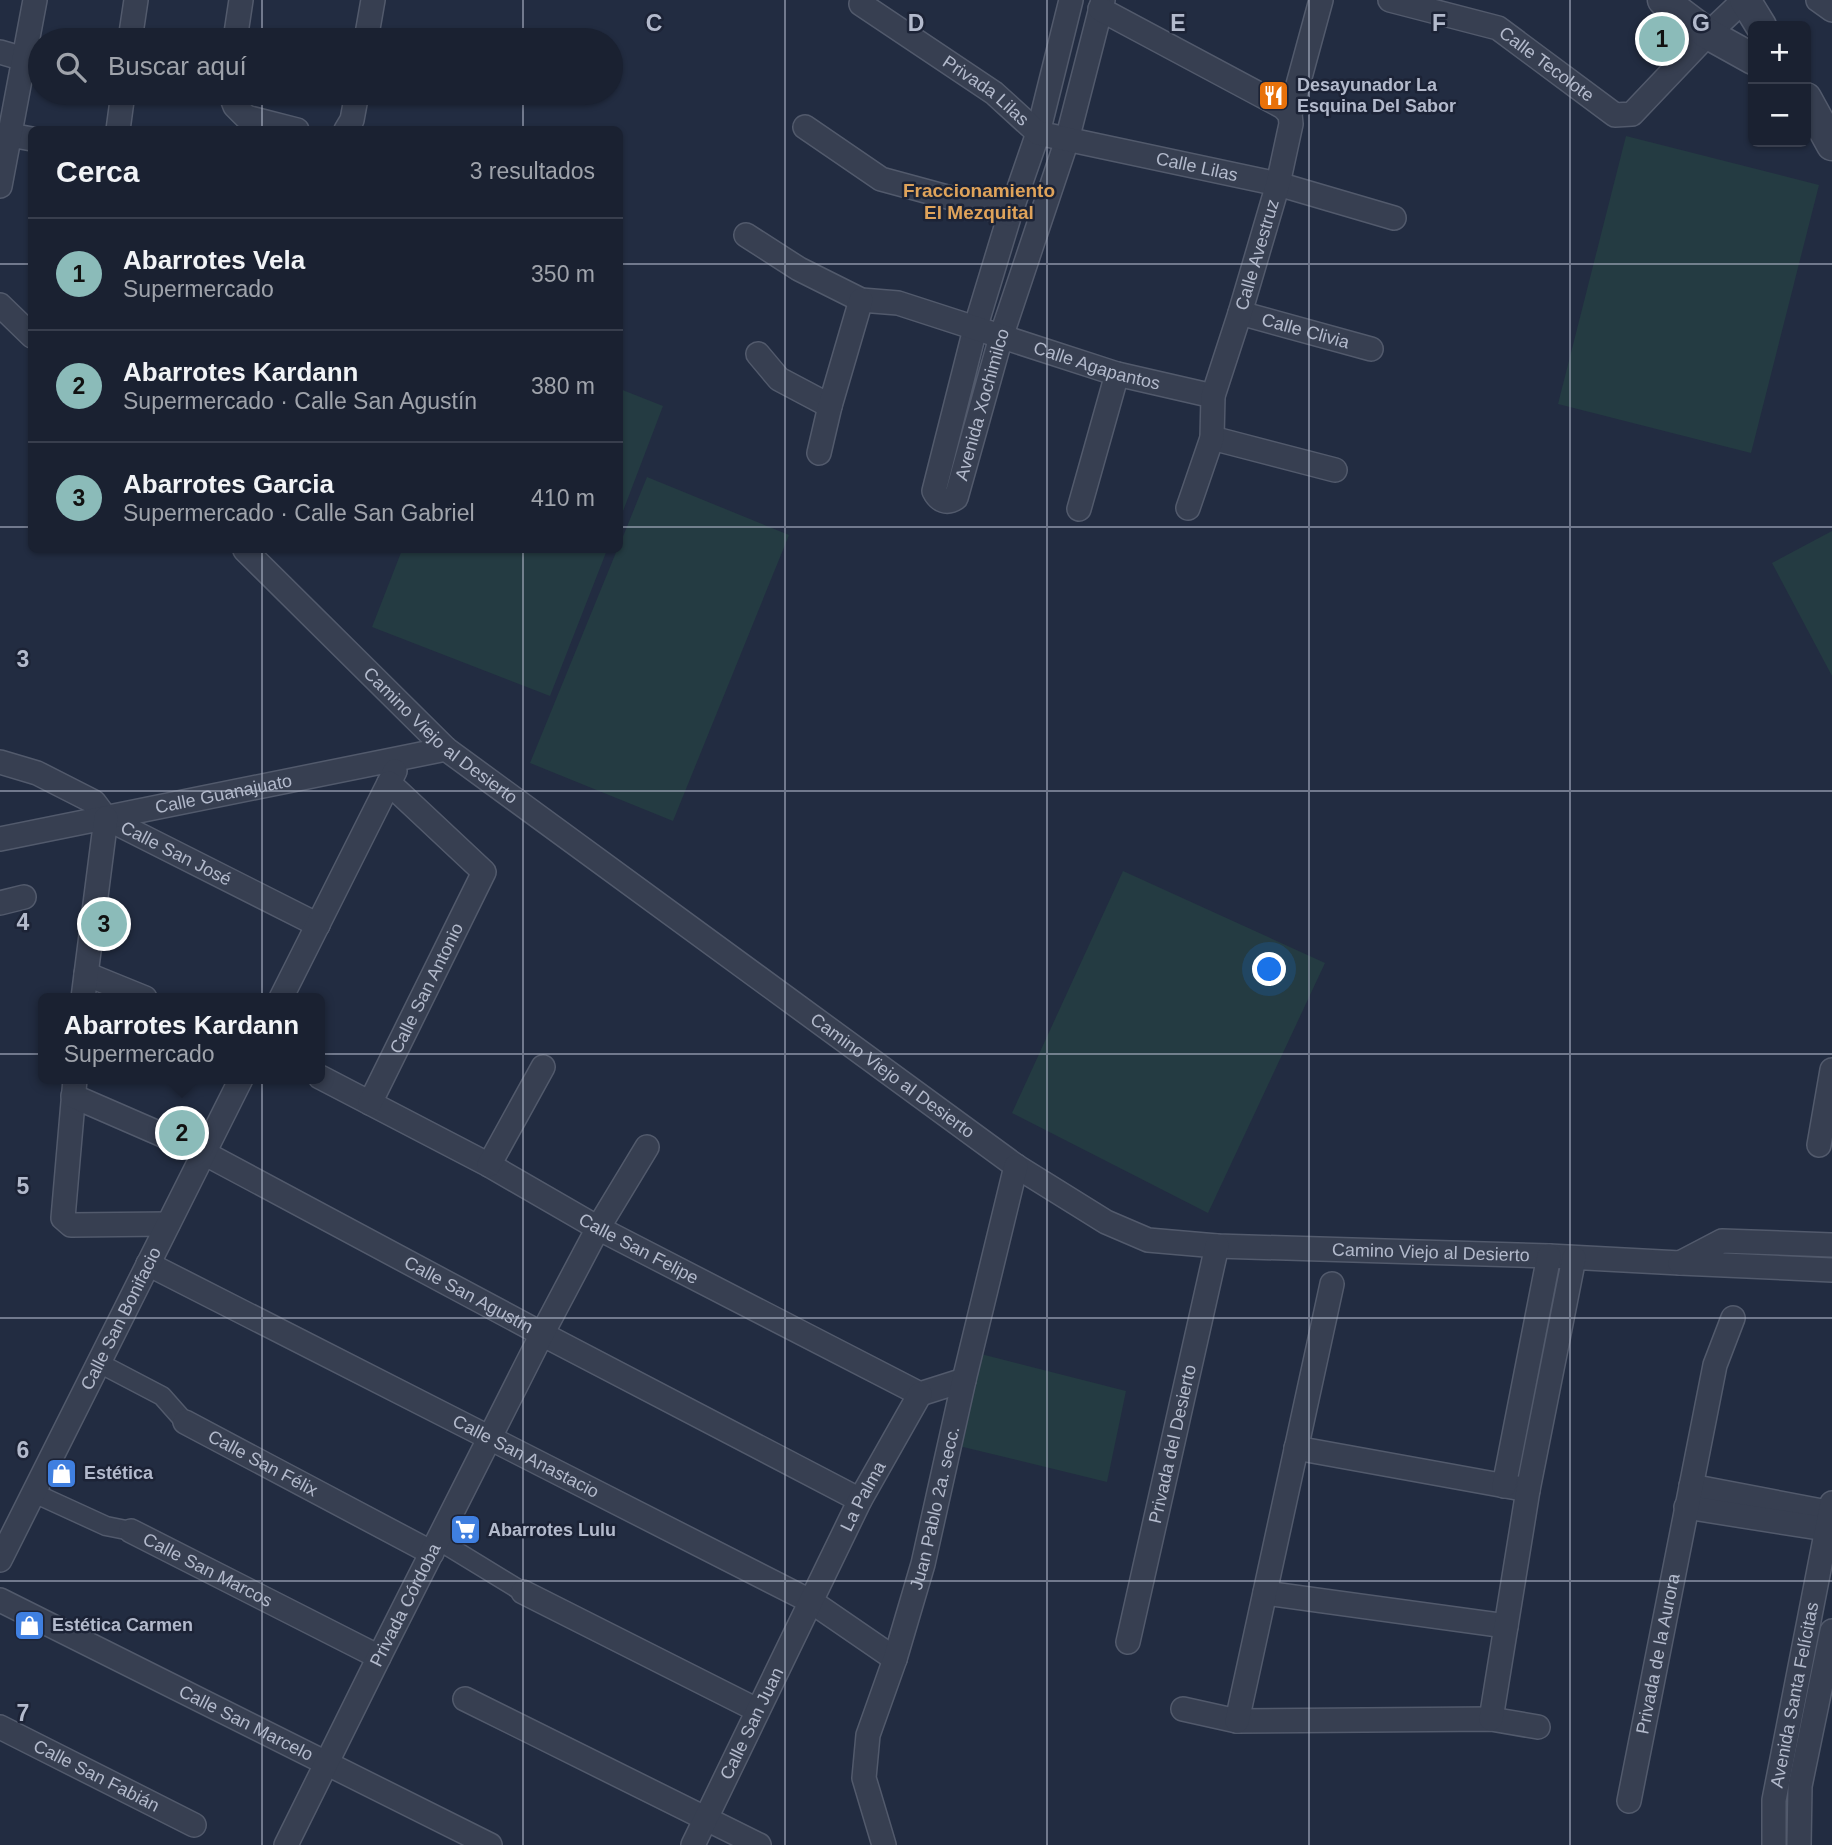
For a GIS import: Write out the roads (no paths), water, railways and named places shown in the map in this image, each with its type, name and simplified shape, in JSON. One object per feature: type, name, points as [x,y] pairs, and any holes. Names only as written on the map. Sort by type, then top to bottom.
[{"type":"street","points":[[30,28],[35,0]]},
{"type":"street","points":[[132,28],[136,0]]},
{"type":"street","points":[[237,28],[241,0]]},
{"type":"street","points":[[368,28],[373,0]]},
{"type":"street","name":"Avenida Xochimilco","points":[[1071,0],[1038,133],[975,329],[934,491],[946,502],[956,498],[1001,337],[1067,140],[1101,5]]},
{"type":"street","name":"Calle Avestruz","points":[[1188,508],[1212,438],[1213,396],[1278,184],[1291,124],[1290,114],[1321,0]]},
{"type":"street","name":"Calle Tecolote","points":[[1390,0],[1498,28],[1615,115],[1632,114],[1708,34]]},
{"type":"street","points":[[1662,0],[1708,34],[1748,55]]},
{"type":"street","points":[[1708,34],[1744,0],[1758,21]]},
{"type":"street","points":[[1818,0],[1832,10]]},
{"type":"street","name":"Privada Lilas","points":[[861,4],[994,93],[1038,133]]},
{"type":"street","points":[[1101,5],[1283,107],[1290,114]]},
{"type":"street","points":[[0,186],[21,137],[8,102],[24,59],[28,38]]},
{"type":"street","points":[[0,52],[24,59]]},
{"type":"street","points":[[119,126],[121,105]]},
{"type":"street","points":[[234,105],[246,117],[281,126]]},
{"type":"street","points":[[348,126],[355,105]]},
{"type":"street","points":[[1811,107],[1832,145]]},
{"type":"street","points":[[806,127],[881,178],[1010,214]]},
{"type":"street","name":"Calle Lilas","points":[[1038,133],[1278,184],[1394,218]]},
{"type":"street","points":[[746,235],[799,269],[860,300],[819,453]]},
{"type":"street","name":"Calle Agapantos","points":[[860,300],[898,303],[1117,374],[1213,396]]},
{"type":"street","points":[[0,305],[28,332]]},
{"type":"street","name":"Calle Clivia","points":[[1240,313],[1371,349]]},
{"type":"street","points":[[758,354],[779,379],[830,406]]},
{"type":"street","points":[[1079,509],[1117,374]]},
{"type":"street","points":[[1212,438],[1335,470]]},
{"type":"street","name":"Camino Viejo al Desierto","points":[[248,553],[446,749],[1016,1166],[1106,1222],[1148,1240],[1217,1246],[1549,1256],[1832,1270]]},
{"type":"street","name":"Calle Guanajuato","points":[[0,839],[446,749]]},
{"type":"street","points":[[284,993],[401,758]]},
{"type":"street","name":"Calle San José","points":[[0,762],[37,773],[94,802],[106,818],[318,925]]},
{"type":"street","name":"Calle San Antonio","points":[[370,1103],[484,872],[389,783]]},
{"type":"street","points":[[84,993],[106,818]]},
{"type":"street","points":[[0,903],[24,897]]},
{"type":"street","points":[[86,974],[133,993]]},
{"type":"street","points":[[489,1165],[543,1067]]},
{"type":"street","points":[[1819,1145],[1832,1070]]},
{"type":"street","name":"Calle San Felipe","points":[[325,1080],[489,1165],[598,1228],[920,1394]]},
{"type":"street","name":"Calle San Bonifacio","points":[[0,1560],[238,1084]]},
{"type":"street","points":[[74,1087],[63,1218],[71,1225],[168,1224]]},
{"type":"street","name":"Calle San Agustín","points":[[74,1087],[860,1500]]},
{"type":"street","name":"Privada Córdoba","points":[[286,1845],[542,1334],[598,1228],[647,1147]]},
{"type":"street","name":"Juan Pablo 2a. secc.","points":[[884,1845],[864,1778],[868,1735],[895,1659],[923,1564],[1016,1166]]},
{"type":"street","points":[[1680,1263],[1722,1241],[1832,1245]]},
{"type":"street","name":"Privada del Desierto","points":[[1128,1642],[1217,1246]]},
{"type":"street","points":[[1504,1486],[1549,1256]]},
{"type":"street","points":[[1492,1719],[1528,1490],[1574,1258]]},
{"type":"street","name":"Calle San Anastacio","points":[[148,1264],[811,1602],[895,1659]]},
{"type":"street","points":[[1237,1721],[1332,1284]]},
{"type":"street","name":"Privada de la Aurora","points":[[1629,1801],[1714,1365],[1733,1318]]},
{"type":"street","name":"Calle San Félix","points":[[99,1363],[162,1396],[184,1422],[757,1710]]},
{"type":"street","points":[[920,1394],[964,1380]]},
{"type":"street","name":"La Palma","points":[[811,1602],[860,1500],[920,1394]]},
{"type":"street","points":[[1296,1448],[1528,1490]]},
{"type":"street","name":"Calle San Marcos","points":[[34,1493],[106,1526],[131,1531],[379,1657]]},
{"type":"street","points":[[1689,1497],[1831,1517]]},
{"type":"street","name":"Avenida Santa Felícitas","points":[[1774,1845],[1773,1800],[1831,1517]]},
{"type":"street","points":[[1265,1592],[1506,1626]]},
{"type":"street","name":"Calle San Marcelo","points":[[0,1600],[490,1845]]},
{"type":"street","name":"Calle San Juan","points":[[693,1845],[811,1602]]},
{"type":"street","name":"Avenida Santa Felícitas","points":[[1799,1845],[1800,1786],[1829,1657],[1832,1631]]},
{"type":"street","points":[[1802,1654],[1829,1657]]},
{"type":"street","points":[[465,1699],[759,1845]]},
{"type":"street","points":[[1183,1709],[1237,1721],[1492,1719],[1538,1727]]},
{"type":"street","name":"Calle San Fabián","points":[[0,1727],[194,1825]]},
{"type":"place","name":"Abarrotes Vela","points":[[1662,39]]},
{"type":"place","name":"Desayunador La Esquina Del Sabor","points":[[1274,95]]},
{"type":"place","name":"Abarrotes Garcia","points":[[104,924]]},
{"type":"place","name":"Abarrotes Kardann","points":[[182,1133]]},
{"type":"place","name":"Estética","points":[[61,1473]]},
{"type":"place","name":"Abarrotes Lulu","points":[[465,1530]]},
{"type":"place","name":"Estética Carmen","points":[[29,1625]]},
{"type":"district","name":"Fraccionamiento El Mezquital","points":[[979,201]]}]
